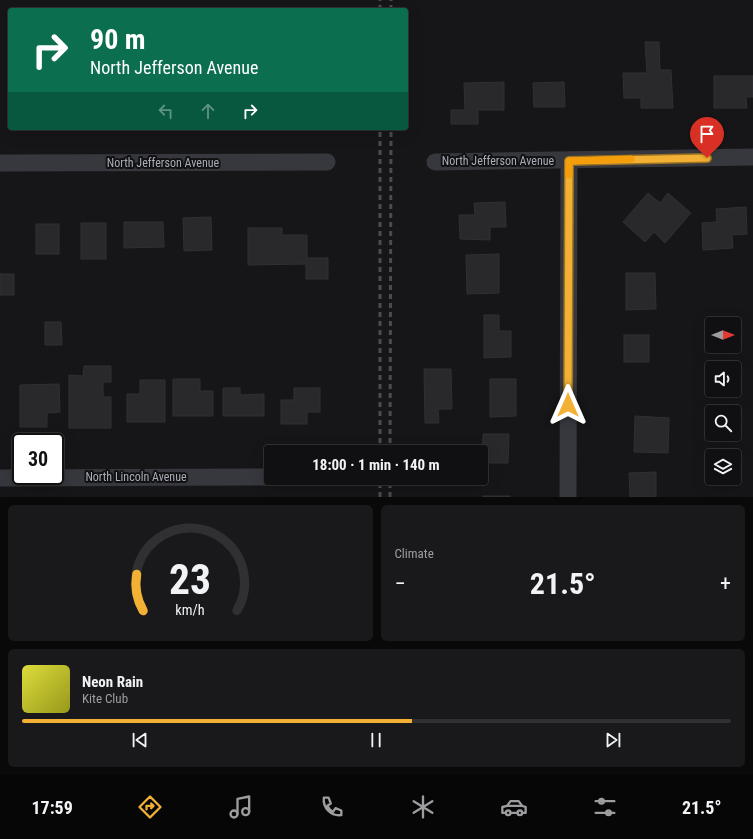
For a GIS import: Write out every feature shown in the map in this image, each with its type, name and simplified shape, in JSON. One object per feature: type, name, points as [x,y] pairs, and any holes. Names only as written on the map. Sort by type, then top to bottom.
[{"type":"street","name":"North Jefferson Avenue","points":[[435,162],[753,157]]},
{"type":"street","points":[[568,497],[569,161]]},
{"type":"street","name":"North Jefferson Avenue","points":[[0,164],[327,162]]},
{"type":"street","name":"North Lincoln Avenue","points":[[0,478],[264,476]]},
{"type":"building","points":[[645,42],[659,42],[660,70],[671,70],[673,108],[641,108],[641,98],[624,98],[623,73],[647,73]]},
{"type":"building","points":[[714,76],[753,76],[753,97],[746,97],[747,108],[714,108]]},
{"type":"building","points":[[504,82],[504,110],[478,110],[478,124],[451,124],[451,110],[465,110],[464,83]]},
{"type":"building","points":[[564,82],[565,107],[534,107],[533,83]]},
{"type":"building","points":[[648,193],[660,203],[668,193],[691,213],[665,243],[654,232],[645,242],[623,222]]},
{"type":"building","points":[[505,202],[506,227],[490,227],[490,240],[460,239],[459,215],[475,215],[474,203]]},
{"type":"building","points":[[746,207],[747,234],[732,235],[733,248],[703,250],[702,223],[717,222],[716,209]]},
{"type":"building","points":[[211,217],[212,250],[184,251],[183,218]]},
{"type":"building","points":[[124,222],[163,222],[164,247],[124,248]]},
{"type":"building","points":[[81,223],[106,223],[106,259],[81,259]]},
{"type":"building","points":[[36,224],[59,224],[59,254],[36,254]]},
{"type":"building","points":[[248,228],[282,228],[282,235],[307,235],[307,258],[328,258],[328,279],[306,279],[306,264],[248,265]]},
{"type":"building","points":[[499,254],[499,293],[467,294],[466,255]]},
{"type":"building","points":[[626,273],[655,273],[656,309],[626,310]]},
{"type":"building","points":[[0,274],[14,274],[14,295],[0,295]]},
{"type":"building","points":[[484,315],[499,315],[499,331],[511,331],[511,357],[484,358]]},
{"type":"building","points":[[45,322],[61,322],[62,345],[45,345]]},
{"type":"building","points":[[624,335],[649,335],[649,362],[624,362]]},
{"type":"building","points":[[84,366],[111,366],[111,382],[103,382],[103,397],[111,397],[111,428],[69,428],[69,375],[83,376]]},
{"type":"building","points":[[424,369],[451,369],[452,409],[438,409],[439,423],[425,423]]},
{"type":"building","points":[[173,379],[200,379],[200,391],[213,391],[213,416],[173,416]]},
{"type":"building","points":[[490,379],[516,379],[516,416],[490,417]]},
{"type":"building","points":[[140,380],[165,380],[165,422],[127,422],[127,394],[140,394]]},
{"type":"building","points":[[59,384],[60,412],[47,413],[47,427],[20,427],[20,385]]},
{"type":"building","points":[[223,388],[240,388],[240,395],[264,394],[264,416],[223,416]]},
{"type":"building","points":[[294,388],[320,388],[320,412],[307,412],[307,424],[281,424],[281,400],[294,400]]},
{"type":"building","points":[[635,416],[669,418],[668,453],[634,452]]},
{"type":"building","points":[[483,434],[509,434],[508,463],[488,463],[488,445],[483,445]]},
{"type":"building","points":[[656,472],[656,497],[630,497],[629,473]]},
{"type":"building","points":[[510,496],[510,497],[483,497]]},
{"type":"railway","points":[[380,0],[380,8]]},
{"type":"railway","points":[[391,0],[391,8]]},
{"type":"railway","points":[[380,130],[380,445]]},
{"type":"railway","points":[[390,445],[391,130]]},
{"type":"railway","points":[[380,485],[380,497]]},
{"type":"railway","points":[[390,485],[390,497]]},
{"type":"slow traffic","points":[[569,175],[569,161],[631,159]]},
{"type":"route","points":[[568,405],[569,161],[707,158]]}]
